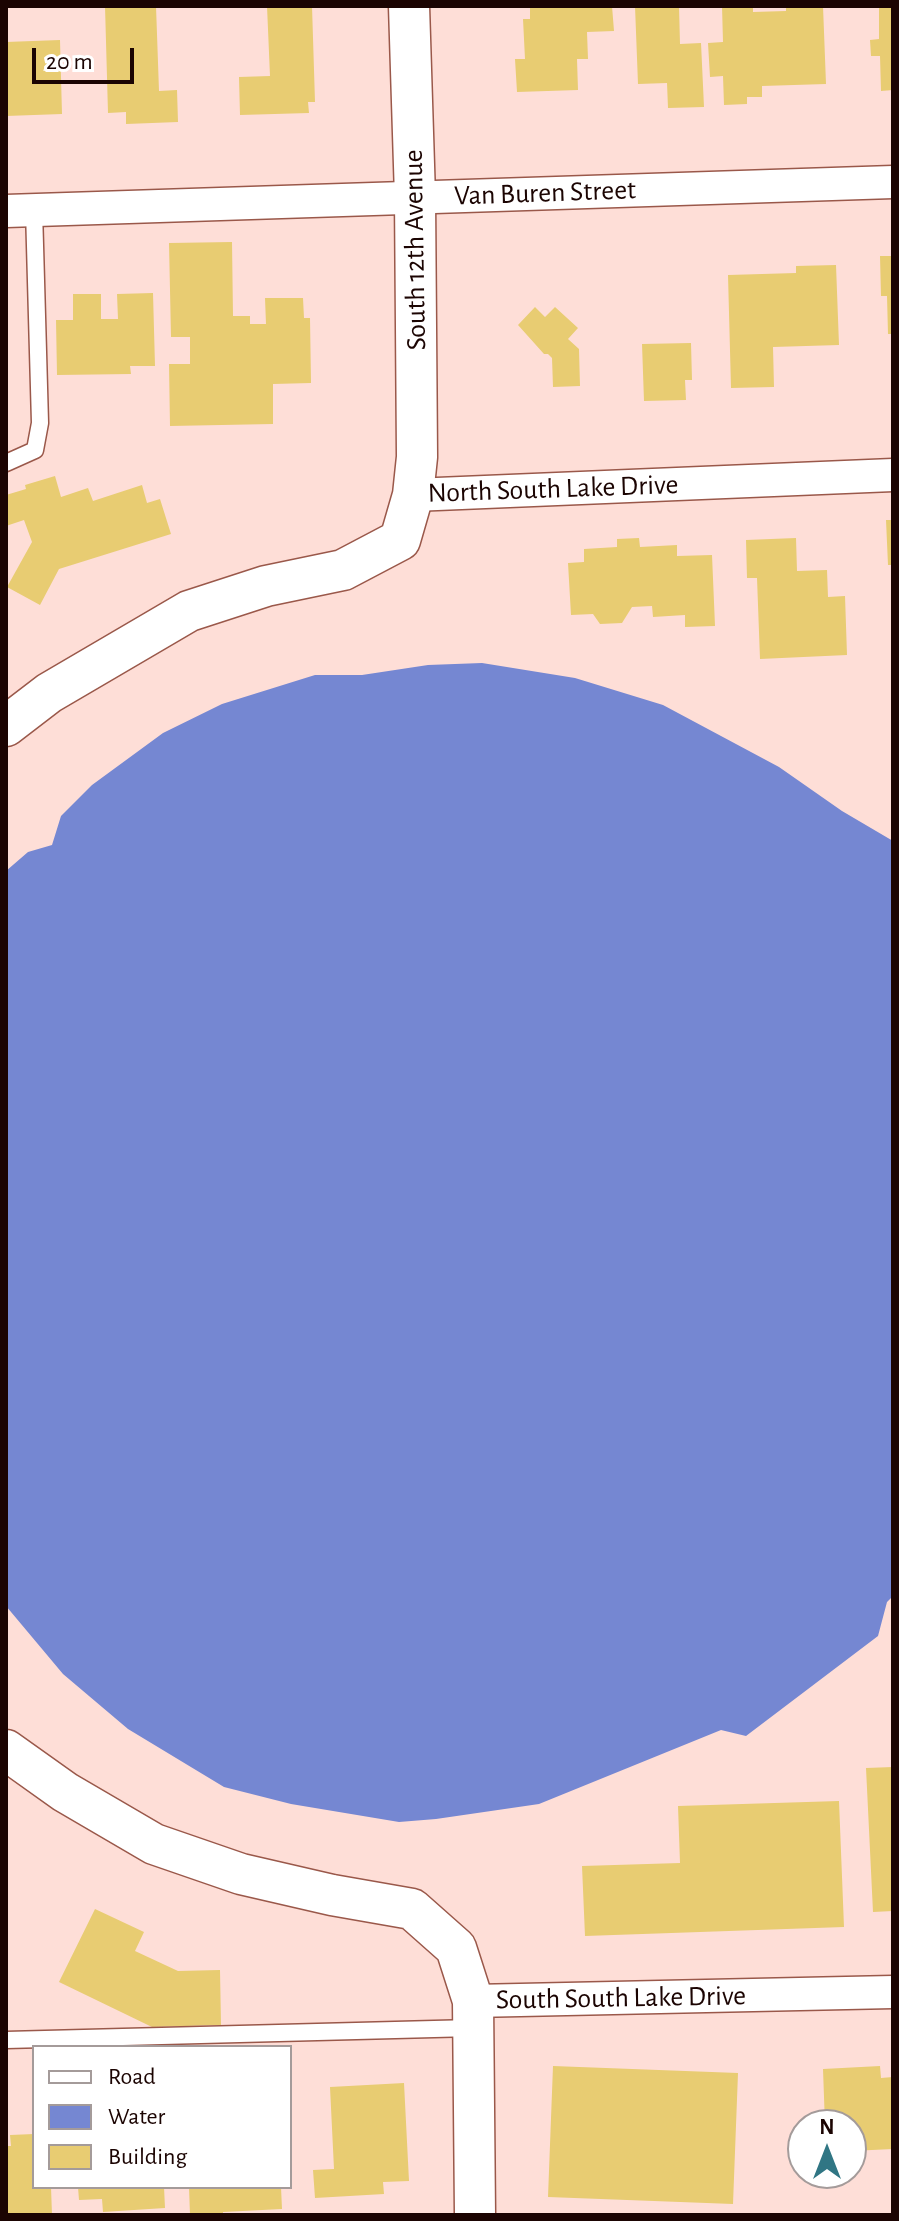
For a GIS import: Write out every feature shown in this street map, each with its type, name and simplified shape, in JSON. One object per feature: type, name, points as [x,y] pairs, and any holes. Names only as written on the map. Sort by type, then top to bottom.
[{"type":"street","name":"South 12th Avenue","points":[[409,6],[415,197],[417,457],[413,495]]},
{"type":"street","name":"Van Buren Street","points":[[20,210],[893,182]]},
{"type":"street","name":"North South Lake Drive","points":[[6,726],[49,693],[189,611],[266,586],[343,570],[400,540],[413,495],[893,475]]},
{"type":"street","name":"South South Lake Drive","points":[[6,1750],[65,1792],[154,1844],[241,1874],[412,1909],[456,1948],[473,2014],[893,1992]]},
{"type":"street","points":[[473,2014],[475,2215]]},
{"type":"lane","points":[[6,463],[35,450],[40,423],[20,210]]},
{"type":"lane","points":[[6,2040],[473,2014]]},
{"type":"water","points":[[482,663],[575,678],[663,705],[779,767],[842,811],[893,841],[893,1596],[887,1602],[878,1636],[746,1736],[721,1730],[539,1804],[399,1822],[291,1804],[224,1787],[128,1729],[63,1674],[6,1606],[6,871],[28,852],[52,845],[61,816],[92,785],[163,733],[222,704],[315,675],[362,675],[428,665]]},
{"type":"building","points":[[105,6],[156,6],[159,91],[177,90],[178,122],[126,124],[126,112],[108,113]]},
{"type":"building","points":[[267,6],[312,6],[315,102],[308,102],[309,113],[240,115],[239,77],[270,76]]},
{"type":"building","points":[[530,6],[612,6],[614,31],[587,32],[588,59],[577,59],[578,90],[517,92],[515,59],[525,59],[523,19],[530,19]]},
{"type":"building","points":[[635,6],[679,6],[680,44],[701,43],[704,107],[668,108],[667,83],[638,84]]},
{"type":"building","points":[[722,6],[753,6],[753,12],[786,11],[786,6],[823,6],[826,84],[762,86],[762,97],[747,97],[747,104],[724,105],[723,76],[710,77],[708,43],[723,42]]},
{"type":"building","points":[[879,6],[893,6],[893,90],[881,91],[880,56],[871,56],[870,40],[879,39]]},
{"type":"building","points":[[60,40],[62,114],[6,116],[6,42]]},
{"type":"building","points":[[232,242],[233,316],[250,316],[250,324],[266,324],[265,298],[303,298],[304,318],[310,318],[311,383],[273,384],[273,424],[170,426],[169,364],[190,364],[190,337],[171,337],[169,243]]},
{"type":"building","points":[[880,256],[893,256],[893,334],[888,334],[887,296],[881,296]]},
{"type":"building","points":[[836,265],[839,345],[773,347],[774,387],[731,388],[728,275],[796,273],[796,266]]},
{"type":"building","points":[[153,293],[155,366],[130,366],[131,374],[57,375],[56,320],[73,320],[73,294],[101,294],[101,319],[118,319],[117,294]]},
{"type":"building","points":[[535,307],[545,317],[555,307],[578,328],[568,339],[579,349],[580,386],[553,387],[552,358],[544,354],[518,325]]},
{"type":"building","points":[[691,343],[692,380],[685,380],[686,400],[644,401],[642,344]]},
{"type":"building","points":[[55,476],[61,497],[88,488],[93,501],[142,485],[147,503],[160,499],[171,534],[59,569],[40,605],[7,587],[32,542],[24,520],[6,526],[6,495],[26,489],[25,485]]},
{"type":"building","points":[[886,520],[893,520],[893,565],[888,565]]},
{"type":"building","points":[[639,538],[640,547],[677,545],[677,556],[712,555],[715,626],[685,627],[685,615],[653,617],[652,606],[632,607],[622,623],[600,624],[593,614],[571,615],[568,563],[584,562],[584,549],[617,547],[617,539]]},
{"type":"building","points":[[796,538],[797,571],[827,570],[828,597],[845,596],[847,655],[760,659],[757,578],[747,578],[746,540]]},
{"type":"building","points":[[893,1767],[893,1911],[873,1912],[866,1768]]},
{"type":"building","points":[[839,1801],[844,1927],[585,1936],[582,1866],[680,1863],[678,1806]]},
{"type":"building","points":[[95,1909],[144,1932],[135,1951],[178,1971],[220,1970],[221,2025],[152,2027],[59,1982]]},
{"type":"building","points":[[553,2066],[738,2073],[733,2204],[548,2197]]},
{"type":"building","points":[[880,2066],[881,2078],[893,2077],[893,2149],[867,2150],[867,2109],[824,2109],[823,2069]]},
{"type":"building","points":[[404,2083],[409,2181],[383,2182],[384,2194],[315,2198],[313,2170],[334,2169],[330,2087]]},
{"type":"building","points":[[32,2134],[32,2189],[51,2189],[52,2215],[6,2215],[6,2146],[11,2146],[10,2135]]},
{"type":"building","points":[[78,2189],[164,2189],[165,2208],[103,2212],[102,2199],[79,2200]]},
{"type":"building","points":[[189,2189],[281,2189],[282,2209],[190,2215]]}]
